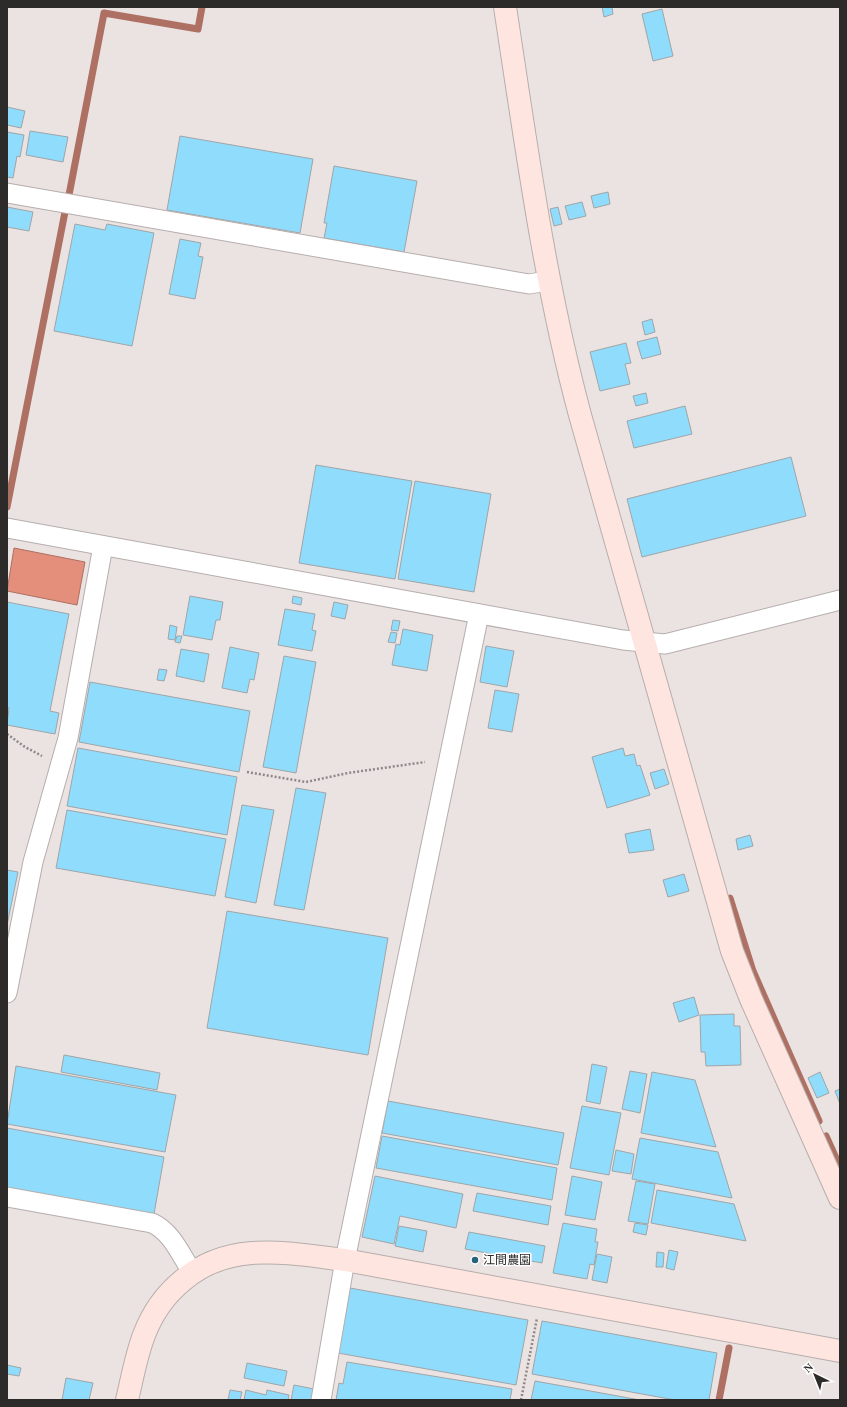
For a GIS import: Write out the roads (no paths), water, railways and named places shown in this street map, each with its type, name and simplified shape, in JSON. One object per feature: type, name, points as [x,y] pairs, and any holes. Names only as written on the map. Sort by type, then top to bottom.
[{"type":"street","points":[[505,7],[548,281],[571,382],[644,642],[732,951],[751,999],[840,1198]]},
{"type":"street","points":[[7,193],[528,284],[548,281]]},
{"type":"street","points":[[7,528],[623,640],[665,644],[840,600]]},
{"type":"street","points":[[7,993],[33,862],[69,731],[104,546]]},
{"type":"street","points":[[321,1400],[345,1260],[479,614]]},
{"type":"street","points":[[7,1197],[152,1223],[159,1226],[166,1232],[192,1272]]},
{"type":"street","points":[[127,1400],[143,1336],[162,1301],[175,1286],[192,1272],[206,1264],[244,1253],[284,1253],[345,1260],[840,1351]]},
{"type":"waterway","points":[[69,195],[104,13],[198,29],[202,7]]},
{"type":"waterway","points":[[7,507],[65,212]]},
{"type":"waterway","points":[[730,898],[753,971],[819,1121]]},
{"type":"waterway","points":[[826,1136],[840,1167]]},
{"type":"waterway","points":[[719,1400],[729,1348]]},
{"type":"place","name":"江間農園","points":[[475,1260]]}]
